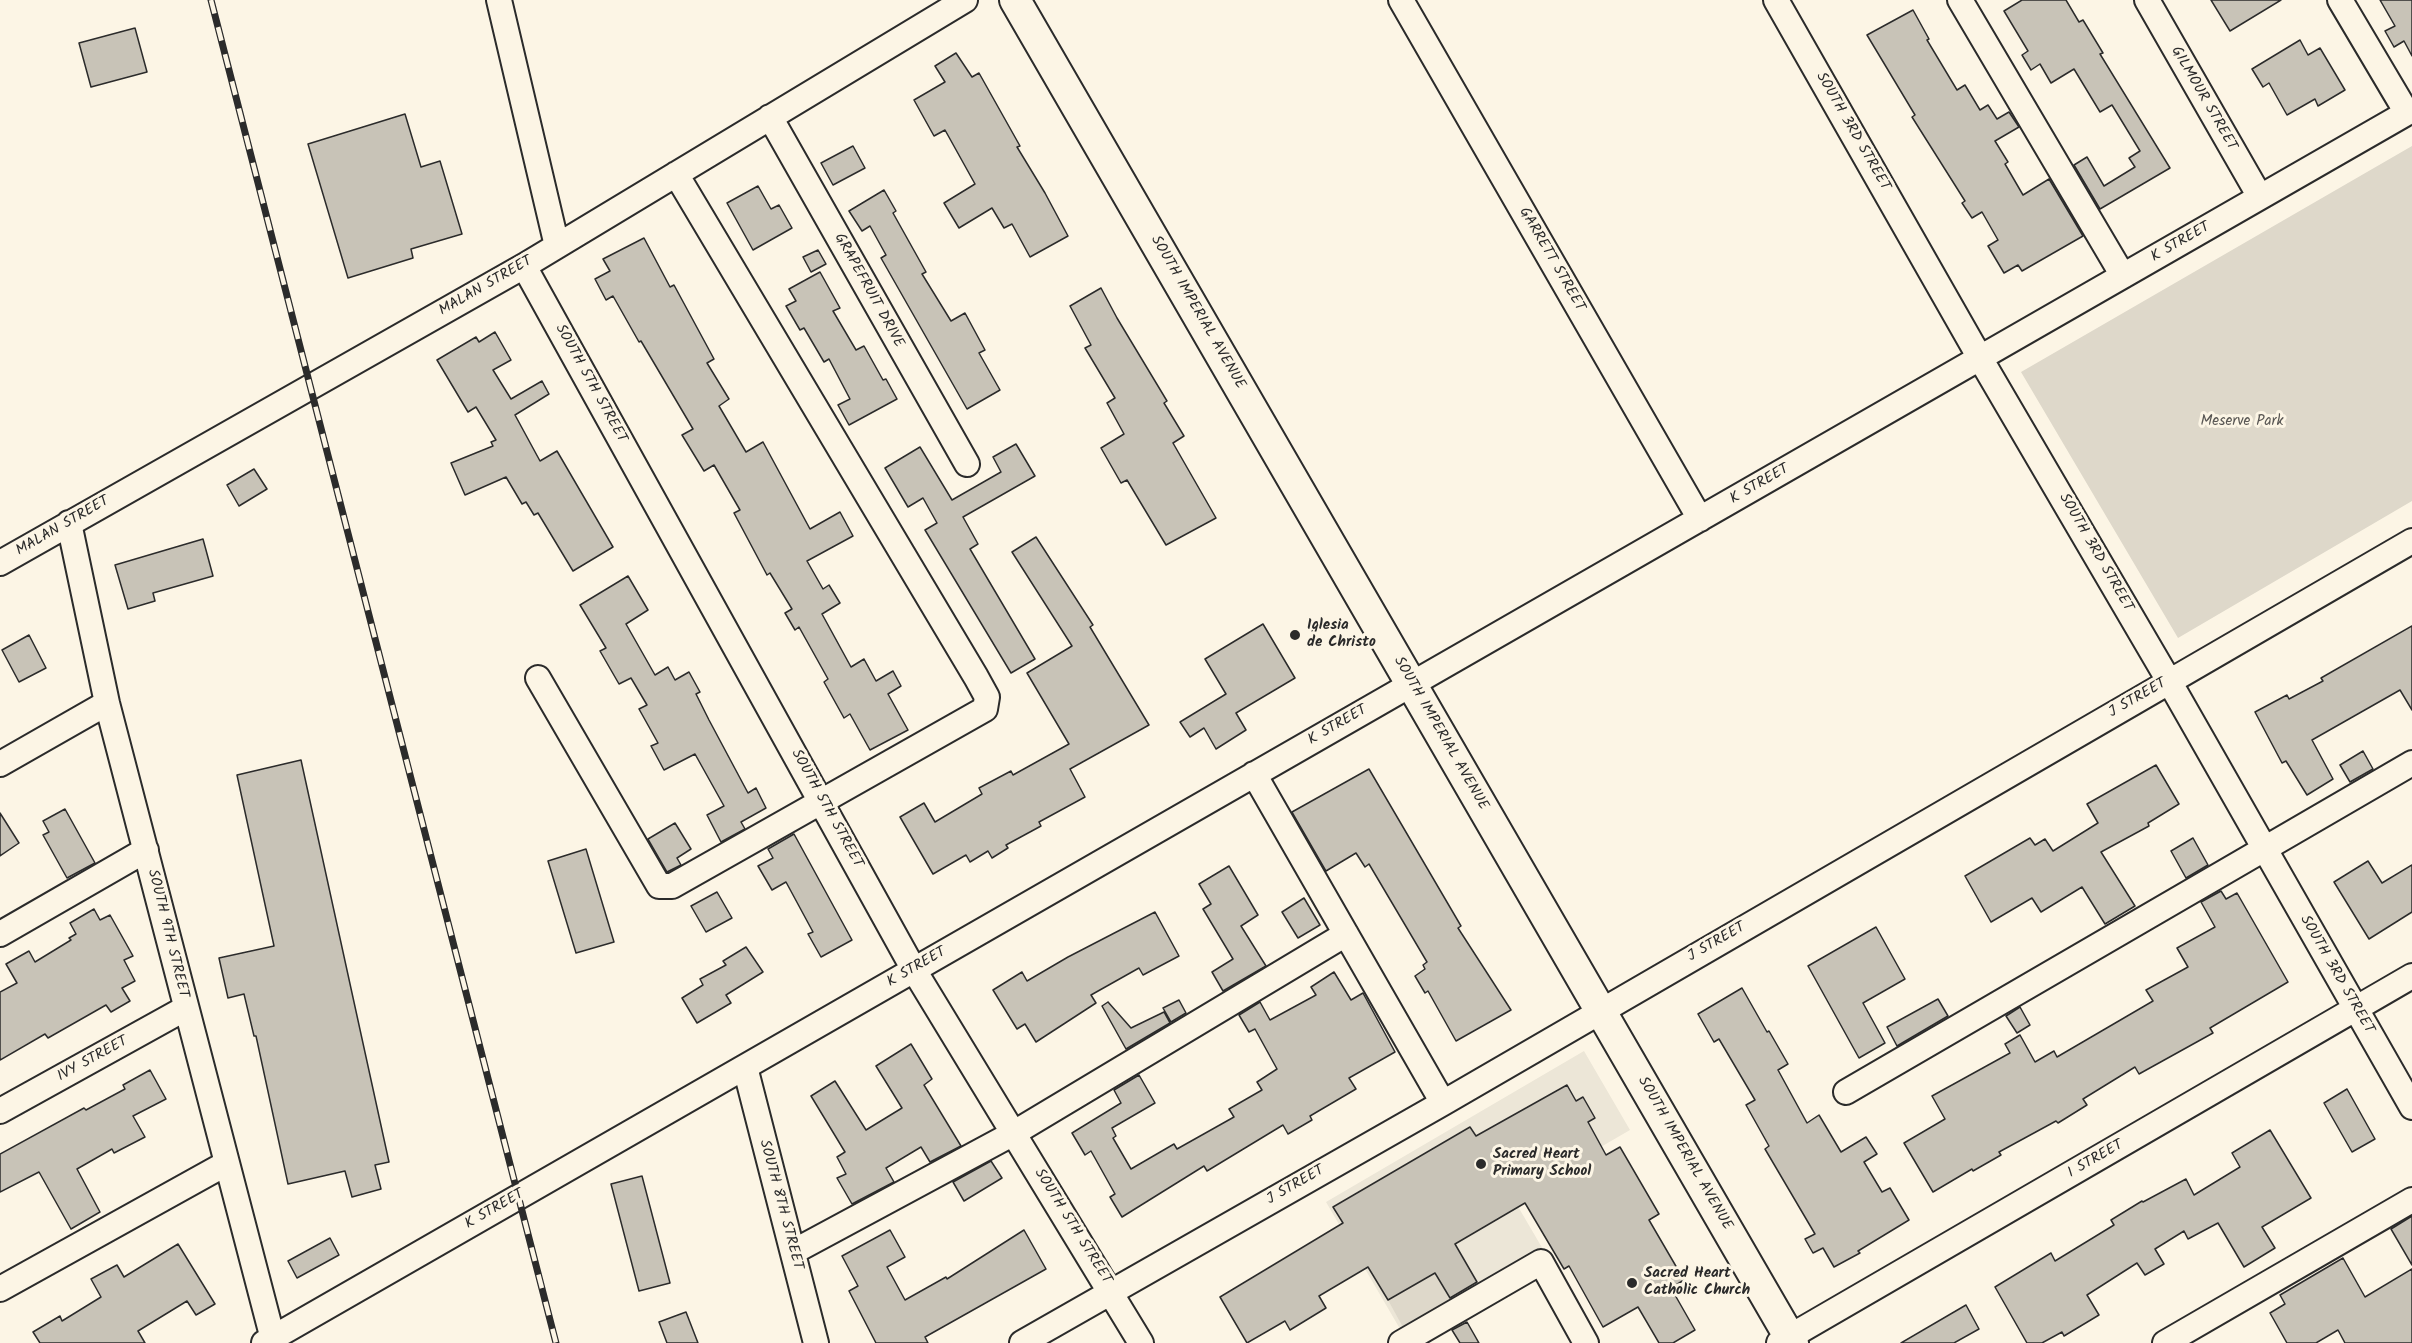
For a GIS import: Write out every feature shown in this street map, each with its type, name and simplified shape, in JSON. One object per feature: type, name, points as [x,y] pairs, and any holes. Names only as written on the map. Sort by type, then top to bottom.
[{"type":"main road","name":"SOUTH IMPERIAL AVENUE","points":[[1015,0],[1601,1011],[1787,1341]]},
{"type":"street","points":[[499,0],[557,246]]},
{"type":"street","name":"MALAN STREET","points":[[0,563],[524,266],[965,0]]},
{"type":"street","name":"GARRETT STREET","points":[[1401,0],[1700,519]]},
{"type":"street","name":"SOUTH 3RD STREET","points":[[1776,0],[2412,1107]]},
{"type":"street","points":[[1960,0],[2123,276]]},
{"type":"street","name":"GILMOUR STREET","points":[[2147,0],[2260,197]]},
{"type":"street","points":[[2340,0],[2410,112]]},
{"type":"street","name":"K STREET","points":[[270,1341],[2410,112]]},
{"type":"street","name":"GRAPEFRUIT DRIVE","points":[[770,117],[967,464]]},
{"type":"street","points":[[538,678],[659,886],[672,886],[985,709],[987,697],[676,174]]},
{"type":"street","name":"SOUTH 5TH STREET","points":[[524,266],[914,970],[1141,1343]]},
{"type":"street","name":"SOUTH 9TH STREET","points":[[69,524],[108,703],[227,1163],[270,1341]]},
{"type":"street","name":"J STREET","points":[[1022,1343],[2412,541]]},
{"type":"street","points":[[0,764],[108,703]]},
{"type":"street","points":[[1846,1092],[2412,763]]},
{"type":"street","points":[[1254,774],[1443,1102]]},
{"type":"street","points":[[0,934],[146,850]]},
{"type":"street","points":[[793,1252],[1014,1133],[1346,934]]},
{"type":"street","name":"I STREET","points":[[1787,1341],[2412,976]]},
{"type":"street","name":"IVY STREET","points":[[0,1112],[186,1008]]},
{"type":"street","name":"SOUTH 8TH STREET","points":[[745,1067],[816,1343]]},
{"type":"street","points":[[0,1289],[227,1163]]},
{"type":"street","points":[[2164,1343],[2412,1200]]},
{"type":"street","points":[[1401,1343],[1540,1262],[1586,1343]]},
{"type":"shaded area","name":"Sacred Heart Primary School","points":[[1584,1051],[1630,1130],[1513,1198],[1544,1251],[1403,1334],[1326,1202]]},
{"type":"green space","name":"Meserve Park","points":[[2412,146],[2412,501],[2178,638],[2021,372]]},
{"type":"green space","points":[[1463,1256],[1479,1285],[1404,1329],[1388,1300]]},
{"type":"building","points":[[2022,0],[2066,0],[2079,22],[2083,20],[2103,53],[2100,54],[2170,168],[2100,209],[2074,165],[2087,157],[2104,186],[2135,167],[2129,158],[2140,151],[2112,105],[2100,112],[2074,69],[2051,83],[2040,64],[2031,70],[2022,55],[2028,51],[2004,11]]},
{"type":"building","points":[[2211,0],[2281,0],[2230,31]]},
{"type":"building","points":[[2380,0],[2412,0],[2412,56],[2404,41],[2394,47],[2385,31],[2395,26]]},
{"type":"building","points":[[1913,10],[1929,39],[1927,40],[1957,90],[1965,85],[1980,110],[1988,105],[1997,119],[2009,112],[2019,127],[1995,141],[2008,162],[2005,164],[2023,195],[2049,179],[2083,236],[2022,271],[2018,265],[2004,273],[1988,246],[1998,240],[1982,212],[1972,218],[1962,203],[1965,201],[1912,117],[1915,115],[1867,35]]},
{"type":"building","points":[[135,28],[147,72],[91,87],[79,43]]},
{"type":"building","points":[[2300,40],[2308,55],[2320,48],[2345,90],[2318,106],[2315,99],[2287,115],[2269,83],[2263,87],[2252,69]]},
{"type":"building","points":[[956,53],[972,77],[979,73],[1020,146],[1017,147],[1068,236],[1030,257],[1012,224],[1004,228],[992,208],[959,228],[944,203],[975,184],[945,130],[934,136],[914,100],[945,82],[935,66]]},
{"type":"building","points":[[405,114],[421,167],[440,161],[462,234],[411,249],[413,258],[348,278],[308,144]]},
{"type":"building","points":[[853,146],[865,168],[833,185],[821,163]]},
{"type":"building","points":[[758,186],[771,209],[779,205],[792,228],[753,250],[727,203]]},
{"type":"building","points":[[884,190],[896,211],[893,213],[926,272],[922,274],[951,321],[965,313],[985,350],[979,353],[1000,390],[967,409],[881,258],[886,255],[870,226],[862,231],[849,211]]},
{"type":"building","points":[[644,238],[670,287],[674,285],[714,359],[707,363],[729,399],[719,406],[746,452],[763,442],[810,529],[840,512],[853,536],[807,561],[823,589],[829,585],[840,603],[822,614],[851,667],[864,659],[876,681],[893,671],[901,686],[888,694],[908,730],[870,750],[850,714],[844,718],[824,682],[828,679],[799,627],[795,630],[785,613],[792,609],[770,573],[767,575],[734,513],[740,510],[714,465],[704,471],[682,435],[693,429],[613,296],[606,300],[595,279],[610,271],[603,259]]},
{"type":"building","points":[[818,250],[826,264],[811,272],[803,257]]},
{"type":"building","points":[[820,272],[840,308],[833,311],[856,350],[864,346],[883,380],[886,379],[897,399],[849,425],[838,405],[850,399],[829,359],[824,362],[804,328],[800,330],[786,306],[796,301],[789,289]]},
{"type":"building","points":[[1101,288],[1167,401],[1164,403],[1184,436],[1173,443],[1216,518],[1166,545],[1127,480],[1121,483],[1101,448],[1124,434],[1107,403],[1115,398],[1085,348],[1091,345],[1070,306]]},
{"type":"building","points":[[495,332],[511,360],[493,370],[511,399],[542,381],[549,394],[515,415],[540,461],[557,451],[613,547],[573,571],[538,513],[534,515],[526,502],[522,504],[506,477],[465,495],[451,463],[493,446],[491,442],[496,440],[476,407],[468,412],[437,360],[476,337],[479,342]]},
{"type":"building","points":[[1016,444],[1035,476],[963,517],[978,544],[970,549],[1035,659],[1011,673],[925,530],[937,523],[923,498],[908,507],[885,468],[920,447],[952,500],[1001,472],[993,457]]},
{"type":"building","points":[[254,469],[267,489],[239,506],[227,485]]},
{"type":"building","points":[[1036,537],[1093,625],[1090,627],[1149,725],[1070,769],[1085,797],[1039,822],[1041,826],[1006,845],[1008,848],[992,858],[988,851],[970,862],[966,855],[933,874],[900,817],[924,803],[935,822],[982,794],[979,788],[1011,771],[1013,775],[1069,744],[1027,673],[1072,646],[1012,552]]},
{"type":"building","points":[[203,539],[213,576],[153,593],[155,601],[128,609],[115,565]]},
{"type":"building","points":[[628,576],[648,610],[626,624],[655,675],[668,667],[675,680],[689,672],[700,692],[696,694],[748,793],[756,788],[766,808],[741,822],[745,829],[721,842],[707,815],[724,806],[695,754],[664,770],[651,746],[658,743],[639,709],[647,705],[631,678],[619,684],[600,651],[606,648],[580,605]]},
{"type":"building","points":[[1263,624],[1295,678],[1236,713],[1246,730],[1216,749],[1204,728],[1190,737],[1180,722],[1226,694],[1205,659]]},
{"type":"building","points":[[2412,626],[2412,710],[2400,690],[2312,740],[2333,779],[2307,795],[2286,761],[2282,763],[2255,712],[2287,695],[2289,699],[2323,681],[2321,678]]},
{"type":"building","points":[[29,635],[46,668],[19,682],[2,650]]},
{"type":"building","points":[[2363,751],[2373,769],[2350,782],[2340,765]]},
{"type":"building","points":[[301,760],[389,1162],[375,1165],[381,1189],[352,1197],[345,1171],[288,1184],[256,1036],[254,1036],[244,994],[228,998],[219,958],[274,946],[237,775]]},
{"type":"building","points":[[2156,765],[2179,804],[2148,823],[2149,826],[2101,852],[2135,906],[2105,924],[2082,887],[2041,912],[2032,898],[1991,922],[1965,876],[2030,838],[2035,845],[2045,839],[2053,851],[2098,823],[2087,804]]},
{"type":"building","points":[[1369,769],[1461,926],[1458,928],[1511,1010],[1456,1041],[1428,991],[1425,993],[1415,976],[1425,969],[1423,965],[1427,962],[1369,864],[1365,867],[1356,853],[1326,871],[1292,812]]},
{"type":"building","points":[[65,809],[95,863],[67,878],[43,835],[49,832],[43,821]]},
{"type":"building","points":[[0,813],[19,843],[0,856]]},
{"type":"building","points":[[675,823],[691,849],[677,858],[681,865],[667,872],[648,839]]},
{"type":"building","points":[[794,834],[852,940],[821,957],[808,934],[813,932],[786,882],[772,890],[758,866],[773,858],[768,849]]},
{"type":"building","points":[[2193,838],[2208,865],[2186,878],[2171,851]]},
{"type":"building","points":[[586,849],[614,942],[576,953],[548,861]]},
{"type":"building","points":[[2368,861],[2382,883],[2412,865],[2412,912],[2369,939],[2334,882]]},
{"type":"building","points":[[1229,866],[1258,915],[1241,926],[1266,966],[1223,991],[1212,972],[1233,959],[1203,909],[1211,904],[1199,884]]},
{"type":"building","points":[[2221,891],[2226,899],[2237,893],[2288,982],[2210,1028],[2213,1033],[2139,1074],[2135,1067],[2083,1099],[2087,1105],[2058,1123],[2056,1121],[1999,1152],[2001,1155],[1933,1192],[1904,1143],[1945,1119],[1932,1096],[2010,1053],[2005,1044],[2020,1035],[2035,1062],[2054,1051],[2057,1057],[2153,1001],[2146,990],[2188,967],[2177,948],[2215,927],[2201,902]]},
{"type":"building","points":[[717,892],[732,918],[706,932],[691,906]]},
{"type":"building","points":[[1304,898],[1320,925],[1298,938],[1282,912]]},
{"type":"building","points":[[94,909],[100,920],[110,915],[133,956],[124,960],[135,981],[122,988],[130,1001],[111,1012],[106,1005],[48,1038],[45,1034],[0,1060],[0,992],[17,983],[6,964],[29,951],[35,962],[71,940],[69,938],[76,934],[70,923]]},
{"type":"building","points":[[1155,912],[1179,956],[1143,975],[1139,968],[1091,995],[1096,1003],[1036,1042],[1025,1024],[1017,1029],[993,990],[1022,972],[1027,981]]},
{"type":"building","points":[[1876,927],[1905,979],[1863,1003],[1885,1043],[1859,1058],[1808,966]]},
{"type":"building","points":[[746,947],[763,972],[726,995],[731,1003],[697,1023],[682,998],[703,985],[700,979],[726,965],[723,961]]},
{"type":"building","points":[[1334,972],[1351,1000],[1363,993],[1395,1052],[1349,1078],[1356,1089],[1310,1116],[1312,1120],[1288,1134],[1283,1125],[1207,1171],[1204,1166],[1122,1217],[1110,1197],[1115,1194],[1091,1151],[1085,1155],[1072,1133],[1121,1103],[1114,1090],[1139,1075],[1155,1103],[1112,1128],[1116,1136],[1113,1138],[1131,1169],[1174,1144],[1177,1149],[1234,1117],[1229,1109],[1262,1090],[1257,1082],[1277,1069],[1255,1029],[1249,1032],[1239,1015],[1260,1002],[1270,1020],[1316,995],[1311,987]]},
{"type":"building","points":[[1742,988],[1788,1064],[1778,1070],[1807,1123],[1819,1115],[1841,1152],[1866,1137],[1877,1154],[1864,1162],[1882,1192],[1890,1188],[1909,1220],[1858,1251],[1860,1253],[1834,1267],[1823,1248],[1813,1253],[1805,1239],[1815,1234],[1765,1149],[1769,1146],[1746,1105],[1755,1100],[1719,1039],[1714,1042],[1698,1014]]},
{"type":"building","points":[[1938,999],[1948,1016],[1897,1046],[1887,1027]]},
{"type":"building","points":[[1179,1000],[1186,1013],[1171,1022],[1163,1008]]},
{"type":"building","points":[[1108,1002],[1131,1028],[1164,1012],[1170,1023],[1126,1049],[1102,1006]]},
{"type":"building","points":[[2020,1007],[2030,1025],[2017,1033],[2006,1016]]},
{"type":"building","points":[[911,1044],[932,1079],[924,1085],[961,1146],[930,1162],[921,1147],[886,1168],[894,1182],[852,1204],[837,1178],[846,1174],[837,1157],[845,1152],[811,1096],[835,1081],[866,1130],[902,1108],[876,1066]]},
{"type":"building","points":[[150,1070],[166,1099],[133,1116],[145,1137],[114,1153],[112,1149],[77,1169],[100,1212],[71,1229],[39,1172],[0,1192],[0,1154],[84,1108],[86,1110],[125,1089],[123,1085]]},
{"type":"building","points":[[1567,1085],[1576,1101],[1583,1097],[1595,1118],[1588,1122],[1606,1155],[1620,1147],[1659,1214],[1649,1220],[1684,1280],[1671,1288],[1695,1330],[1673,1343],[1659,1343],[1638,1307],[1603,1327],[1569,1266],[1564,1269],[1525,1203],[1455,1244],[1477,1282],[1450,1298],[1435,1273],[1388,1300],[1368,1267],[1319,1296],[1326,1308],[1290,1330],[1285,1321],[1247,1343],[1220,1297],[1343,1223],[1333,1207],[1470,1127],[1476,1136]]},
{"type":"building","points":[[2347,1089],[2375,1139],[2352,1152],[2324,1103]]},
{"type":"building","points":[[2270,1130],[2311,1198],[2262,1227],[2275,1248],[2244,1267],[2218,1223],[2188,1239],[2184,1231],[2155,1249],[2164,1264],[2145,1275],[2137,1263],[2087,1295],[2099,1315],[2064,1336],[2062,1332],[2042,1343],[2027,1343],[1995,1287],[2051,1253],[2055,1261],[2114,1225],[2111,1220],[2142,1201],[2186,1179],[2194,1195],[2240,1167],[2232,1153]]},
{"type":"building","points":[[991,1161],[1002,1178],[964,1201],[953,1182]]},
{"type":"building","points":[[642,1176],[670,1283],[639,1291],[611,1184]]},
{"type":"building","points":[[2412,1216],[2412,1265],[2391,1229]]},
{"type":"building","points":[[890,1230],[905,1257],[887,1267],[905,1300],[946,1277],[947,1279],[1024,1230],[1046,1269],[925,1337],[928,1343],[876,1343],[849,1291],[858,1286],[842,1256]]},
{"type":"building","points":[[330,1238],[339,1255],[297,1278],[288,1261]]},
{"type":"building","points":[[178,1244],[215,1304],[196,1315],[187,1301],[138,1331],[145,1343],[40,1343],[33,1332],[60,1316],[62,1321],[101,1297],[91,1279],[117,1265],[124,1277]]},
{"type":"building","points":[[2343,1258],[2365,1297],[2412,1269],[2412,1343],[2345,1343],[2338,1330],[2316,1343],[2287,1343],[2270,1313],[2285,1304],[2280,1295]]},
{"type":"building","points":[[1966,1305],[1979,1329],[1954,1343],[1901,1343]]},
{"type":"building","points":[[686,1312],[698,1343],[667,1343],[659,1322]]},
{"type":"building","points":[[1467,1322],[1479,1343],[1460,1343],[1452,1330]]},
{"type":"railway","points":[[211,0],[556,1343]]},
{"type":"place","name":"Iglesia de Christo","points":[[1295,635]]},
{"type":"place","name":"Sacred Heart Primary School","points":[[1481,1164]]},
{"type":"place","name":"Sacred Heart Catholic Church","points":[[1632,1283]]}]
